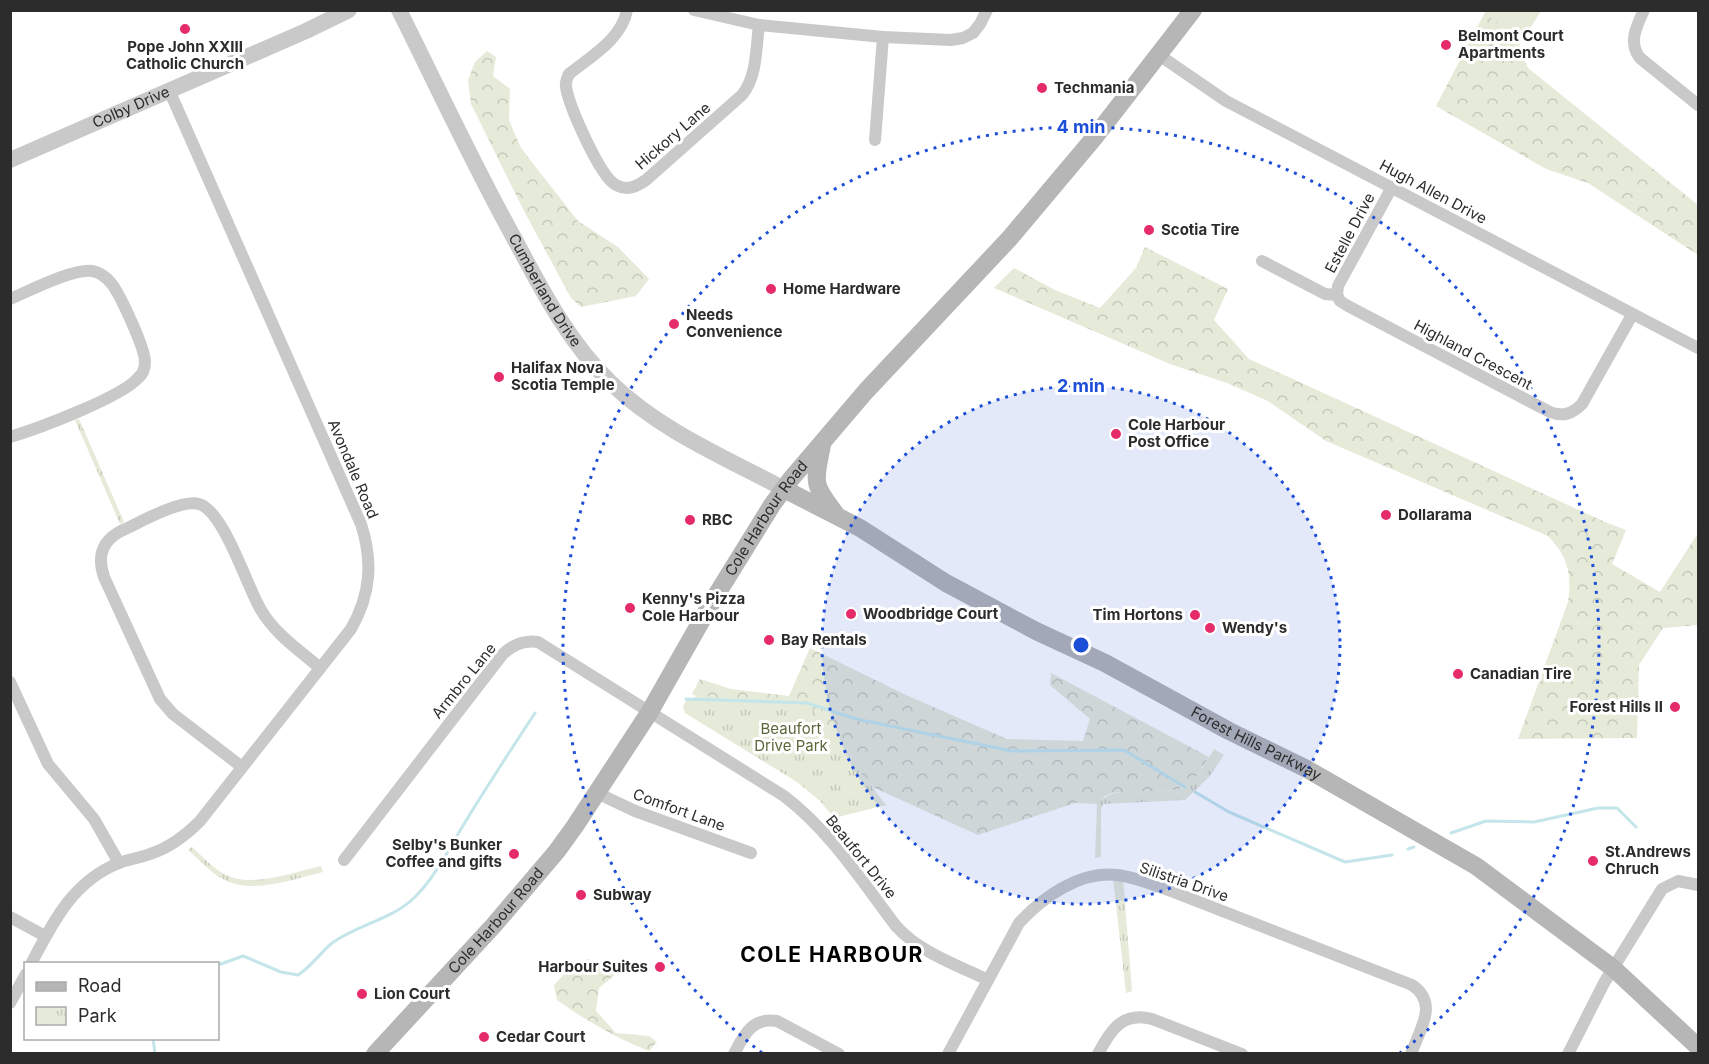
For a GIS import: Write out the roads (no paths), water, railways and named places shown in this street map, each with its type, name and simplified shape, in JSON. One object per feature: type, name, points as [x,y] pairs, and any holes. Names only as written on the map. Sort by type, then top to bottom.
[{"type":"main road","name":"Cole Harbour Road","points":[[375,1053],[494,925],[555,853],[649,713],[712,602],[784,489],[866,391],[1009,239],[1094,138],[1193,10]]},
{"type":"main road","points":[[823,442],[816,476],[818,490],[838,516]]},
{"type":"main road","name":"Forest Hills Parkway","points":[[784,489],[860,528],[946,583],[1036,631],[1095,658],[1235,734],[1305,768],[1467,860],[1554,921],[1613,968],[1698,1047]]},
{"type":"street","name":"Colby Drive","points":[[11,160],[349,10]]},
{"type":"street","name":"Cumberland Drive","points":[[399,10],[534,276],[587,357],[611,383],[668,428],[784,489]]},
{"type":"street","name":"Hickory Lane","points":[[627,10],[624,23],[617,33],[569,74],[566,83],[576,117],[604,174],[613,183],[623,188],[634,187],[646,180],[742,95],[749,85],[752,73],[759,25]]},
{"type":"street","points":[[694,10],[759,25],[883,37],[951,40],[963,38],[975,31],[987,10]]},
{"type":"street","points":[[1644,10],[1634,37],[1635,52],[1698,105]]},
{"type":"street","points":[[875,140],[883,37]]},
{"type":"street","name":"Hugh Allen Drive","points":[[1159,55],[1226,101],[1698,348]]},
{"type":"street","name":"Avondale Road","points":[[32,962],[61,910],[76,890],[93,876],[119,863],[156,852],[181,838],[200,821],[351,629],[364,600],[370,570],[362,524],[169,90]]},
{"type":"street","name":"Estelle Drive","points":[[1337,295],[1338,286],[1392,187]]},
{"type":"street","name":"Highland Crescent","points":[[1262,261],[1325,294],[1337,295],[1340,301],[1348,306],[1550,412],[1561,415],[1571,413],[1584,402],[1632,315]]},
{"type":"street","points":[[10,299],[70,274],[88,271],[99,273],[109,280],[117,291],[140,342],[145,361],[143,371],[137,380],[115,394],[10,437]]},
{"type":"street","points":[[242,767],[173,714],[160,699],[102,573],[101,552],[105,542],[117,533],[176,507],[192,503],[205,507],[216,518],[222,529],[262,613],[282,635],[320,668]]},
{"type":"street","name":"Armbro Lane","points":[[344,860],[502,655],[516,644],[532,641],[546,646],[649,713]]},
{"type":"street","points":[[10,682],[48,764],[57,778],[94,819],[119,863]]},
{"type":"street","name":"Beaufort Drive","points":[[649,713],[795,805],[828,836],[906,936],[922,948],[988,980]]},
{"type":"street","name":"Comfort Lane","points":[[597,793],[653,818],[751,853]]},
{"type":"street","name":"Silistria Drive","points":[[948,1053],[1019,923],[1034,906],[1078,881],[1116,875],[1171,891],[1412,985],[1421,992],[1427,1008],[1411,1053]]},
{"type":"street","points":[[1568,1053],[1613,968],[1662,889],[1678,881],[1698,885]]},
{"type":"street","points":[[10,917],[45,936]]},
{"type":"street","points":[[10,1003],[24,978]]},
{"type":"street","points":[[1098,1053],[1116,1025],[1131,1018],[1140,1017],[1152,1019],[1242,1053]]},
{"type":"street","points":[[734,1053],[750,1027],[761,1021],[769,1020],[777,1021],[839,1053]]},
{"type":"waterway","points":[[686,699],[807,703],[856,719],[1012,751],[1124,750],[1185,787]]},
{"type":"waterway","points":[[219,965],[243,956],[281,972],[298,975],[332,943],[406,905],[435,873],[479,799],[535,713]]},
{"type":"waterway","points":[[1195,792],[1229,812],[1345,862],[1392,855]]},
{"type":"waterway","points":[[1451,833],[1486,821],[1534,822],[1598,808],[1617,808],[1636,827]]},
{"type":"waterway","points":[[1408,849],[1414,847]]},
{"type":"waterway","points":[[153,1040],[155,1054]]},
{"type":"place","name":"Pope John XXIII Catholic Church","points":[[185,29]]},
{"type":"place","name":"Belmont Court Apartments","points":[[1446,45]]},
{"type":"place","name":"Techmania","points":[[1042,88]]},
{"type":"place","name":"Scotia Tire","points":[[1149,230]]},
{"type":"place","name":"Home Hardware","points":[[771,289]]},
{"type":"place","name":"Needs Convenience","points":[[674,324]]},
{"type":"place","name":"Halifax Nova Scotia Temple","points":[[499,377]]},
{"type":"place","name":"Cole Harbour Post Office","points":[[1116,434]]},
{"type":"place","name":"Dollarama","points":[[1386,515]]},
{"type":"place","name":"RBC","points":[[690,520]]},
{"type":"place","name":"Kenny's Pizza Cole Harbour","points":[[630,608]]},
{"type":"place","name":"Woodbridge Court","points":[[851,614]]},
{"type":"place","name":"Tim Hortons","points":[[1195,615]]},
{"type":"place","name":"Wendy's","points":[[1210,628]]},
{"type":"place","name":"Bay Rentals","points":[[769,640]]},
{"type":"place","name":"Canadian Tire","points":[[1458,674]]},
{"type":"place","name":"Forest Hills II","points":[[1675,707]]},
{"type":"place","name":"Selby's Bunker Coffee and gifts","points":[[514,854]]},
{"type":"place","name":"St.Andrews Chruch","points":[[1593,861]]},
{"type":"place","name":"Subway","points":[[581,895]]},
{"type":"place","name":"Harbour Suites","points":[[660,967]]},
{"type":"place","name":"Lion Court","points":[[362,994]]},
{"type":"place","name":"Cedar Court","points":[[484,1037]]},
{"type":"district","name":"COLE HARBOUR","points":[[832,955]]},
{"type":"park label","name":"Beaufort Drive Park","points":[[791,738]]}]
